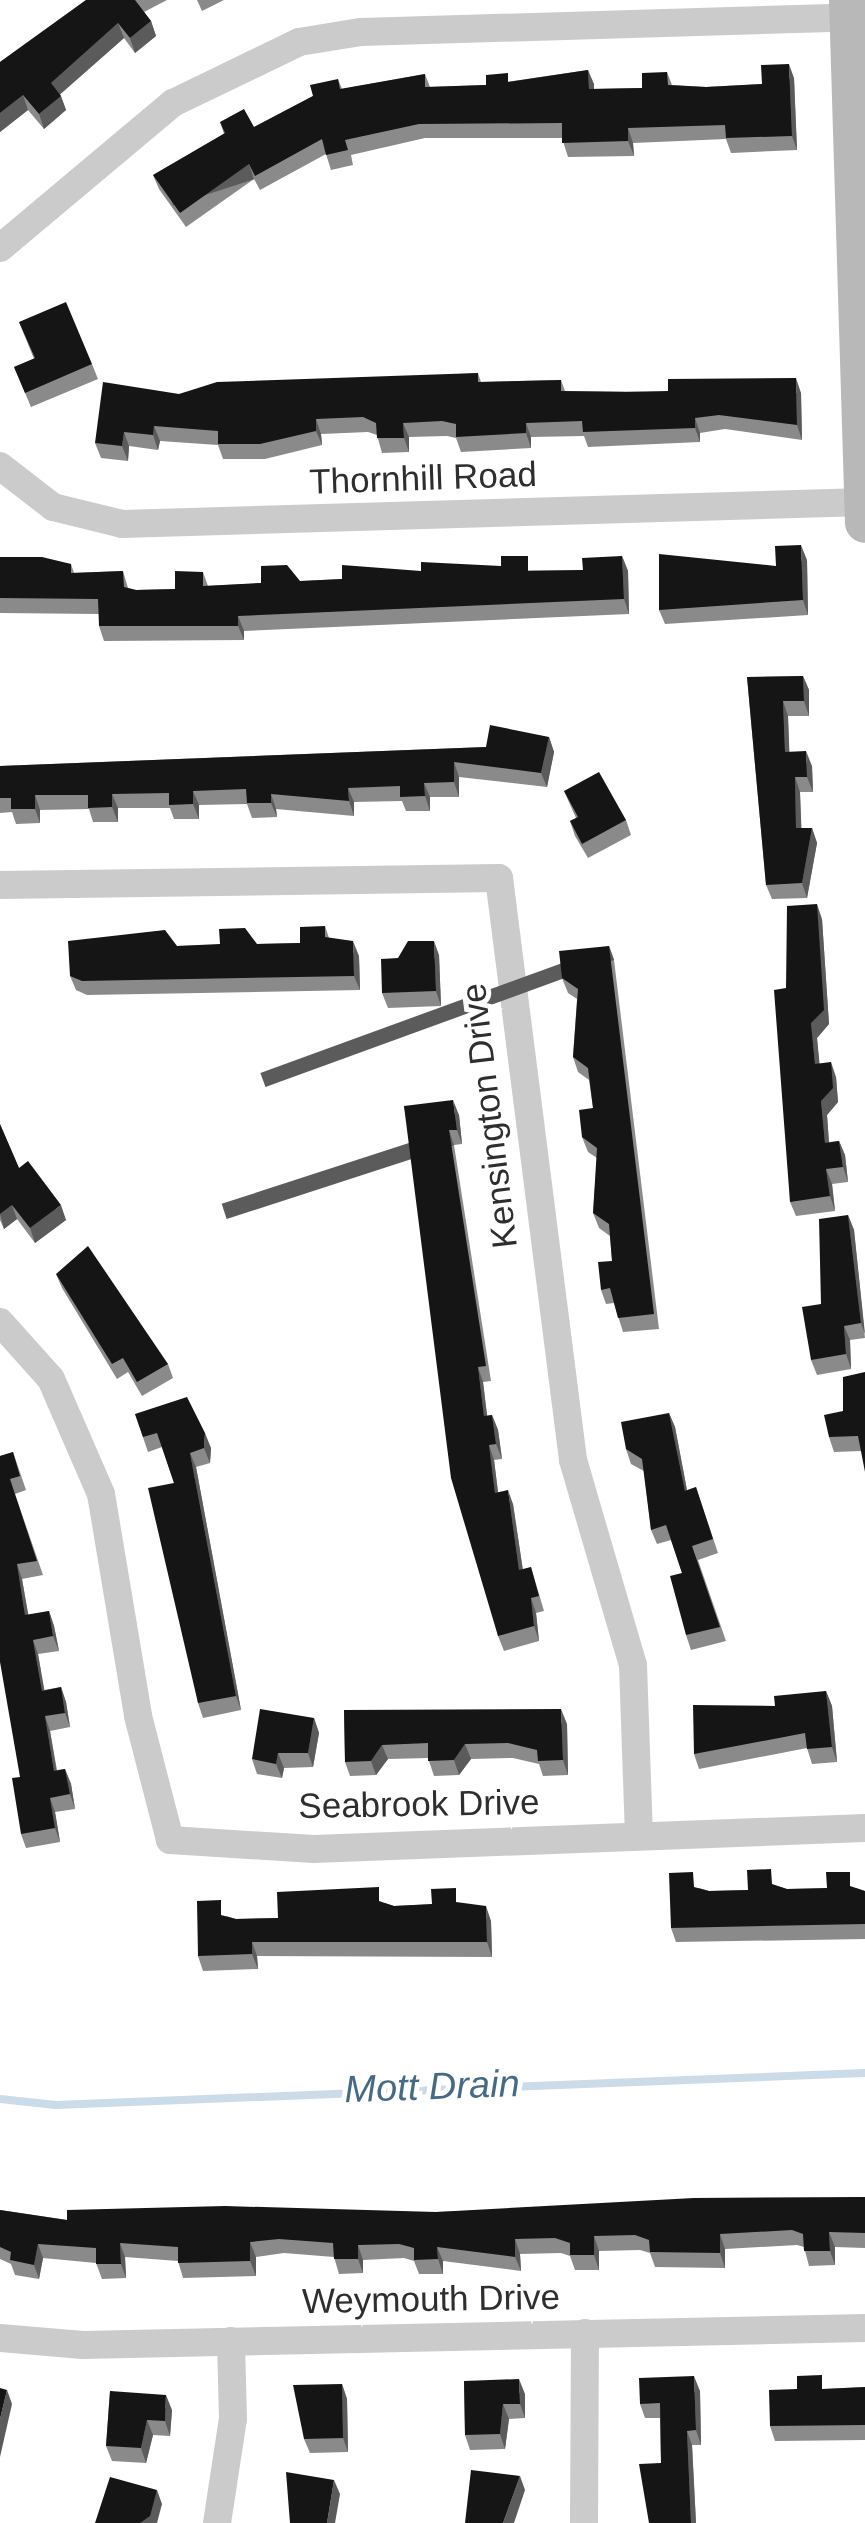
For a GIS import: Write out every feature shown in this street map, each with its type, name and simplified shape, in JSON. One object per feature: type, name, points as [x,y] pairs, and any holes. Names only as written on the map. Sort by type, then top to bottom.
[{"type":"street","points":[[0,248],[207,80],[299,42],[361,32],[854,12],[865,523]]},
{"type":"street","name":"Thornhill Road","points":[[0,466],[52,507],[122,524],[865,502]]},
{"type":"street","name":"Kensington Drive","points":[[0,885],[499,878],[573,1460],[633,1665],[639,1835]]},
{"type":"street","name":"Seabrook Drive","points":[[0,1322],[51,1379],[101,1494],[138,1716],[170,1840],[314,1849],[865,1828]]},
{"type":"street","name":"Weymouth Drive","points":[[0,2338],[231,2341],[865,2328]]},
{"type":"street","points":[[584,2523],[586,2333]]},
{"type":"street","points":[[217,2523],[232,2433],[231,2341]]},
{"type":"building","points":[[86,0],[135,0],[151,21],[130,38],[118,23],[51,83],[61,96],[39,114],[23,95],[0,113],[0,62]]},
{"type":"building","points":[[789,64],[792,136],[726,138],[725,125],[628,128],[628,141],[562,143],[562,123],[419,124],[345,140],[348,150],[326,155],[322,139],[255,176],[249,164],[180,213],[153,175],[225,133],[220,122],[244,109],[254,127],[313,96],[310,85],[338,79],[340,89],[425,74],[425,87],[486,85],[486,75],[508,73],[508,82],[588,70],[589,89],[642,88],[642,73],[667,72],[668,85],[706,87],[762,84],[761,65]]},
{"type":"building","points":[[66,302],[92,364],[25,393],[14,367],[35,358],[19,322]]},
{"type":"building","points":[[478,373],[478,382],[561,380],[561,391],[668,391],[668,379],[796,378],[797,425],[719,415],[695,418],[695,428],[583,432],[582,421],[526,423],[526,433],[456,437],[456,424],[442,421],[403,423],[404,438],[377,438],[376,423],[363,417],[316,419],[316,431],[260,444],[218,444],[218,431],[154,426],[153,435],[124,432],[122,446],[95,443],[103,382],[179,394],[217,382]]},
{"type":"building","points":[[801,545],[803,600],[659,610],[659,554],[776,566],[775,546]]},
{"type":"building","points":[[501,556],[528,556],[528,571],[583,570],[582,558],[622,556],[624,599],[238,616],[238,626],[99,626],[98,599],[0,598],[0,557],[42,557],[71,564],[71,573],[123,571],[124,587],[136,590],[175,589],[175,571],[203,572],[203,586],[261,583],[261,566],[287,565],[300,581],[342,579],[342,565],[421,571],[421,562],[501,566]]},
{"type":"building","points":[[803,676],[804,701],[783,701],[785,752],[806,751],[807,777],[795,777],[796,828],[812,828],[802,883],[766,885],[747,677]]},
{"type":"building","points":[[490,725],[549,737],[541,773],[454,762],[454,782],[424,783],[425,796],[400,797],[400,786],[348,788],[349,801],[271,794],[271,803],[247,803],[246,789],[193,791],[193,804],[169,805],[169,793],[112,794],[112,807],[88,808],[88,795],[35,795],[35,809],[11,809],[11,798],[0,798],[0,766],[486,747]]},
{"type":"building","points":[[599,772],[626,820],[582,844],[570,821],[578,817],[564,791]]},
{"type":"building","points":[[817,904],[824,1010],[811,1023],[815,1064],[831,1062],[833,1088],[821,1101],[825,1143],[839,1141],[843,1167],[826,1169],[830,1196],[790,1202],[774,990],[786,988],[787,906]]},
{"type":"building","points":[[325,926],[325,937],[353,941],[354,976],[82,981],[70,976],[68,941],[165,930],[177,946],[220,944],[219,929],[245,928],[257,944],[300,943],[300,927]]},
{"type":"building","points":[[408,941],[434,941],[436,991],[382,993],[381,959],[398,958]]},
{"type":"building","points":[[609,946],[654,1314],[618,1318],[610,1288],[601,1290],[598,1262],[612,1261],[609,1224],[593,1213],[597,1148],[582,1137],[579,1110],[593,1108],[588,1068],[573,1057],[578,989],[562,978],[559,951]]},
{"type":"building","points":[[453,1100],[457,1130],[449,1130],[486,1366],[478,1367],[484,1416],[492,1415],[496,1444],[489,1445],[495,1493],[508,1490],[519,1570],[531,1567],[539,1596],[531,1598],[534,1626],[498,1636],[451,1478],[404,1106]]},
{"type":"building","points":[[0,1124],[19,1168],[28,1161],[61,1205],[30,1228],[12,1205],[0,1214]]},
{"type":"building","points":[[848,1215],[861,1323],[844,1326],[846,1354],[811,1360],[802,1307],[821,1304],[819,1219]]},
{"type":"building","points":[[88,1246],[168,1364],[137,1382],[123,1358],[112,1364],[56,1274]]},
{"type":"building","points":[[865,1372],[865,1472],[858,1436],[829,1437],[824,1415],[843,1411],[843,1377]]},
{"type":"building","points":[[187,1397],[205,1433],[204,1448],[190,1453],[236,1696],[198,1703],[148,1488],[174,1483],[157,1433],[143,1437],[135,1414]]},
{"type":"building","points":[[669,1413],[685,1491],[696,1487],[713,1539],[692,1546],[720,1627],[686,1635],[670,1576],[682,1573],[666,1525],[651,1530],[642,1459],[626,1449],[621,1422]]},
{"type":"building","points":[[13,1452],[20,1476],[10,1479],[37,1561],[17,1564],[25,1615],[49,1611],[53,1636],[33,1640],[42,1691],[61,1687],[65,1713],[45,1716],[54,1771],[65,1769],[70,1794],[50,1798],[55,1828],[21,1834],[12,1778],[20,1777],[0,1662],[0,1456]]},
{"type":"building","points":[[826,1691],[832,1747],[807,1749],[805,1733],[694,1754],[693,1705],[775,1706],[774,1696]]},
{"type":"building","points":[[260,1709],[314,1718],[308,1753],[278,1753],[276,1764],[252,1759]]},
{"type":"building","points":[[561,1709],[563,1760],[538,1761],[537,1750],[508,1743],[465,1744],[454,1760],[428,1761],[428,1743],[382,1745],[371,1761],[345,1762],[344,1710]]},
{"type":"building","points":[[771,1869],[772,1884],[787,1889],[827,1888],[826,1872],[850,1872],[850,1886],[865,1891],[865,1924],[671,1928],[669,1873],[693,1872],[694,1887],[709,1891],[748,1890],[747,1870]]},
{"type":"building","points":[[379,1887],[379,1901],[394,1906],[432,1904],[431,1889],[456,1888],[456,1902],[486,1906],[487,1942],[252,1942],[252,1954],[198,1956],[197,1901],[221,1900],[221,1915],[236,1919],[278,1918],[277,1892]]},
{"type":"building","points":[[865,2197],[865,2233],[829,2232],[830,2251],[804,2251],[803,2234],[792,2230],[720,2234],[720,2253],[650,2252],[649,2240],[635,2235],[594,2236],[594,2255],[570,2255],[570,2243],[555,2238],[515,2239],[515,2257],[437,2247],[438,2259],[414,2260],[414,2248],[399,2244],[358,2245],[358,2259],[334,2259],[333,2243],[279,2239],[250,2242],[250,2261],[178,2263],[178,2247],[120,2243],[121,2264],[96,2264],[96,2248],[38,2244],[34,2265],[10,2260],[11,2252],[0,2247],[0,2210],[67,2220],[67,2210],[225,2206],[436,2212],[694,2198]]},
{"type":"building","points":[[822,2375],[822,2389],[865,2387],[865,2425],[770,2426],[769,2390],[797,2389],[797,2376]]},
{"type":"building","points":[[694,2376],[696,2430],[687,2431],[691,2523],[649,2523],[639,2464],[661,2463],[660,2403],[640,2404],[639,2378]]},
{"type":"building","points":[[519,2379],[520,2404],[503,2404],[500,2434],[465,2435],[464,2381]]},
{"type":"building","points":[[342,2384],[343,2438],[304,2439],[293,2385]]},
{"type":"building","points":[[0,2388],[7,2390],[0,2419]]},
{"type":"building","points":[[110,2391],[166,2395],[165,2421],[147,2420],[141,2448],[106,2446]]},
{"type":"building","points":[[471,2470],[520,2476],[503,2523],[465,2523]]},
{"type":"building","points":[[286,2472],[334,2480],[327,2523],[290,2523]]},
{"type":"building","points":[[110,2477],[157,2490],[150,2516],[140,2523],[95,2523]]},
{"type":"waterway","name":"Mott Drain","points":[[0,2099],[56,2105],[865,2073]]}]
